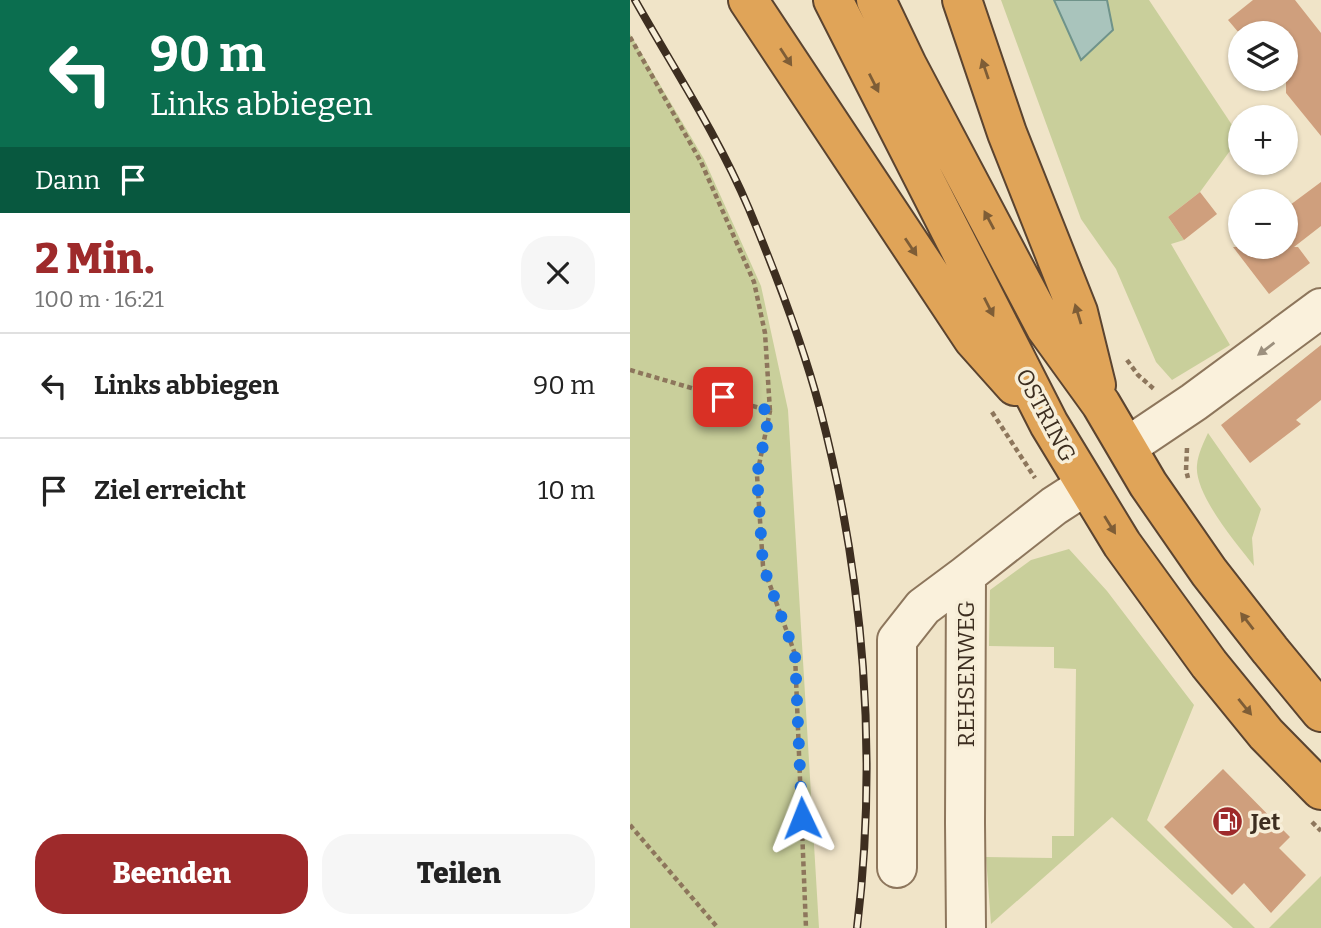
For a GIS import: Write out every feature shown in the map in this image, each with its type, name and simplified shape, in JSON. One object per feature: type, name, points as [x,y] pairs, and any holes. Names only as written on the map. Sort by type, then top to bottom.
[{"type":"highway","points":[[748,0],[973,339],[1049,425]]},
{"type":"highway","name":"OSTRING","points":[[833,0],[1049,425],[1085,486],[1122,544],[1209,664],[1266,734],[1321,790]]},
{"type":"highway","name":"OSTRING","points":[[876,0],[907,65],[1046,328],[1101,404],[1165,510],[1209,572],[1321,712]]},
{"type":"highway","points":[[962,0],[1007,133],[1078,312],[1101,404]]},
{"type":"street","points":[[1127,447],[1321,308]]},
{"type":"street","name":"REHSENWEG","points":[[964,926],[966,575],[1054,506],[1085,486]]},
{"type":"street","points":[[897,868],[897,640],[923,607],[966,575]]},
{"type":"path","points":[[630,37],[701,162],[754,282],[765,333],[770,411],[757,475],[763,566],[795,654],[806,928]]},
{"type":"path","points":[[630,370],[770,411]]},
{"type":"path","points":[[1171,418],[1187,445],[1186,470],[1190,489]]},
{"type":"path","points":[[630,825],[718,928]]},
{"type":"green space","points":[[1001,0],[1149,0],[1228,119],[1228,154],[1200,192],[1168,217],[1184,240],[1171,244],[1230,345],[1172,380],[1156,362],[1116,269],[1081,219]]},
{"type":"green space","points":[[630,34],[704,159],[761,286],[788,410],[819,928],[630,928]]},
{"type":"green space","points":[[1208,433],[1261,509],[1252,538],[1254,566],[1227,532],[1202,490],[1197,465]]},
{"type":"green space","points":[[1069,549],[1107,591],[1194,705],[1147,820],[1255,928],[1233,928],[1112,817],[991,924],[986,857],[1052,858],[1052,836],[1074,836],[1076,669],[1054,668],[1054,647],[989,646],[990,590],[1031,560]]},
{"type":"green space","points":[[1321,876],[1321,928],[1269,928]]},
{"type":"water","points":[[1054,0],[1107,0],[1113,30],[1081,60]]},
{"type":"building","points":[[1253,0],[1295,0],[1321,33],[1321,136],[1286,93],[1298,91],[1298,21],[1228,20]]},
{"type":"building","points":[[1321,182],[1321,226],[1298,244],[1298,199]]},
{"type":"building","points":[[1200,192],[1217,214],[1184,240],[1168,217]]},
{"type":"building","points":[[1298,247],[1310,263],[1269,294],[1242,259],[1298,259]]},
{"type":"building","points":[[1321,345],[1321,400],[1296,420],[1301,424],[1250,463],[1221,425]]},
{"type":"building","points":[[1223,769],[1290,837],[1279,848],[1306,875],[1271,913],[1244,883],[1232,895],[1164,827]]},
{"type":"railway","points":[[635,0],[710,129],[737,182],[788,308],[820,409],[847,537],[857,601],[863,667],[866,798],[857,928]]},
{"type":"place","name":"Jet","points":[[1228,822]]},
{"type":"route","points":[[723,397],[770,411],[757,475],[763,566],[795,654],[802,818]]}]
